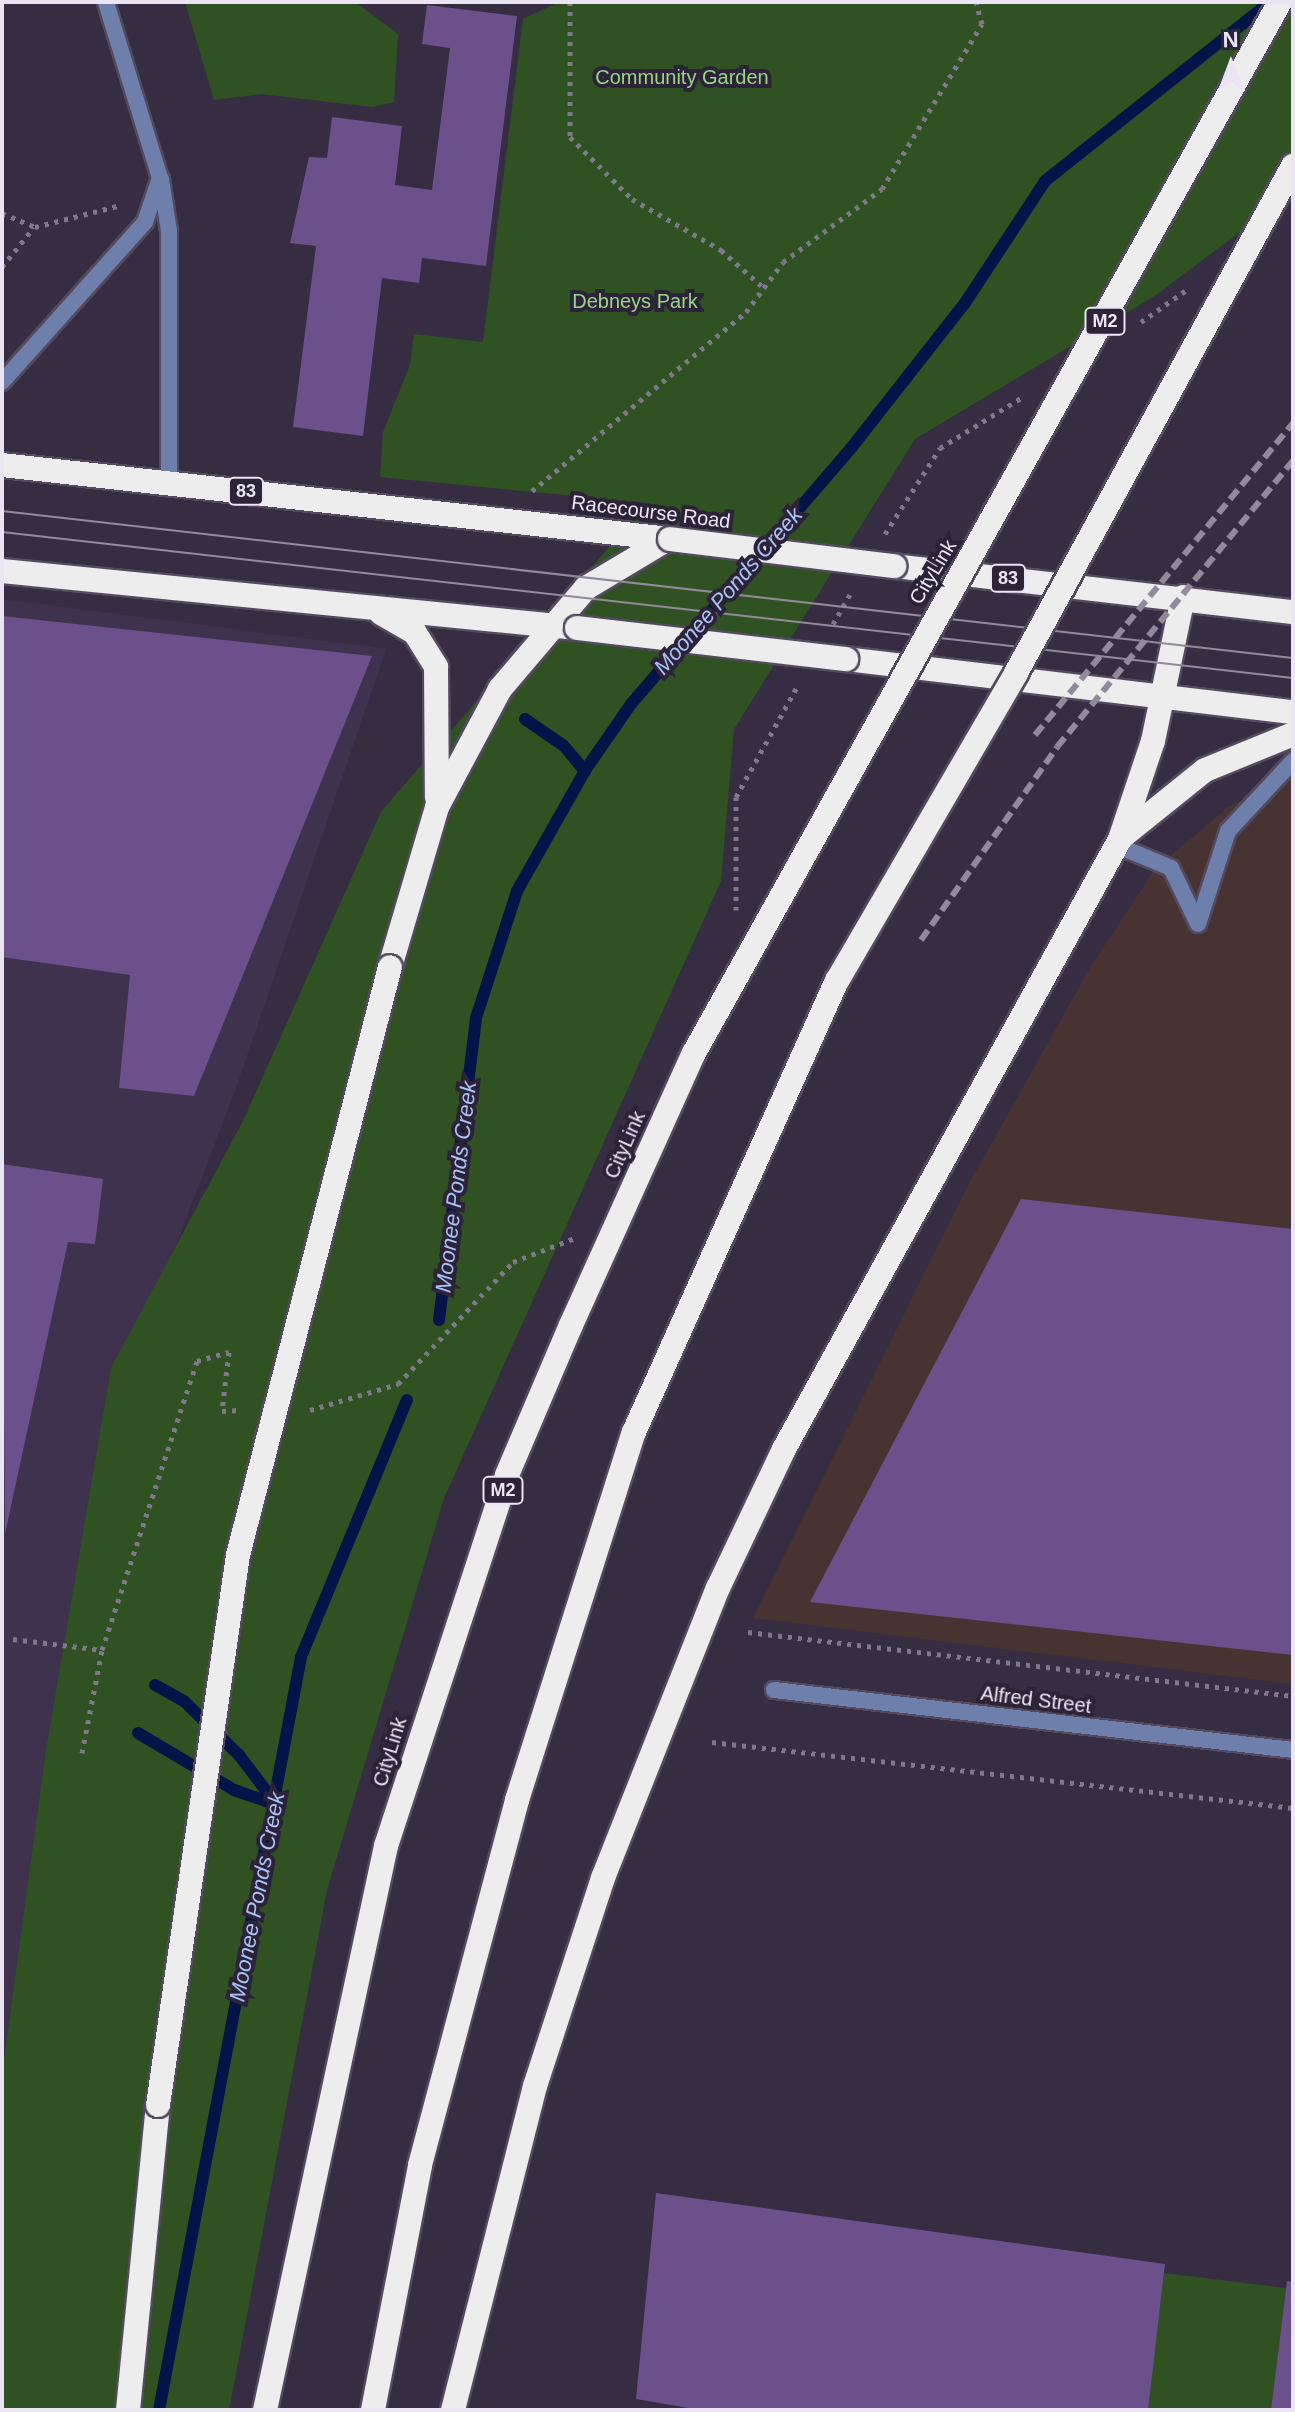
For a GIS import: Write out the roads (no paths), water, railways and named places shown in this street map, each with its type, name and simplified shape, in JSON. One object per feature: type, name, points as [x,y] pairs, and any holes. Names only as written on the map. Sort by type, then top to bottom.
[{"type":"highway","name":"CityLink","points":[[265,2410],[386,1846],[507,1475],[694,1053],[1280,2]]},
{"type":"highway","points":[[373,2410],[420,2165],[517,1800],[634,1432],[837,981],[1016,673],[1293,166]]},
{"type":"highway","name":"Racecourse Road","points":[[2,465],[510,520],[1293,612]]},
{"type":"highway","points":[[128,2410],[158,2105],[238,1555],[437,807],[476,728],[550,625],[620,563],[670,539]]},
{"type":"highway","points":[[2,571],[550,625],[1293,712]]},
{"type":"highway","points":[[453,2410],[540,2071],[603,1878],[718,1588],[784,1449],[1118,842],[1163,696],[1183,597]]},
{"type":"highway","points":[[361,605],[397,619],[424,643],[436,667],[440,717],[437,807]]},
{"type":"highway","points":[[1118,842],[1205,770],[1293,734]]},
{"type":"street","points":[[106,2],[160,178],[169,231],[169,482]]},
{"type":"street","points":[[112,20],[117,2]]},
{"type":"street","points":[[2,382],[145,222],[160,178]]},
{"type":"street","points":[[1118,842],[1171,868],[1198,924],[1228,831],[1293,761]]},
{"type":"street","name":"Alfred Street","points":[[774,1690],[1293,1750]]},
{"type":"waterway","name":"Moonee Ponds Creek","points":[[439,1320],[476,1018],[517,891],[586,769],[631,704],[852,447],[965,303],[1045,181],[1270,2]]},
{"type":"waterway","points":[[525,719],[564,746],[585,771]]},
{"type":"waterway","name":"Moonee Ponds Creek","points":[[159,2410],[301,1657],[407,1400]]},
{"type":"waterway","points":[[155,1685],[184,1701],[239,1755],[277,1805]]},
{"type":"waterway","points":[[138,1733],[234,1790],[277,1805]]},
{"type":"tram line","points":[[2,511],[1293,658]]},
{"type":"tram line","points":[[2,532],[1293,678]]},
{"type":"railway","points":[[1035,735],[1293,423]]},
{"type":"railway","points":[[921,940],[1057,747],[1293,461]]},
{"type":"park label","name":"Community Garden","points":[[682,77]]},
{"type":"park label","name":"Debneys Park","points":[[635,301]]}]
